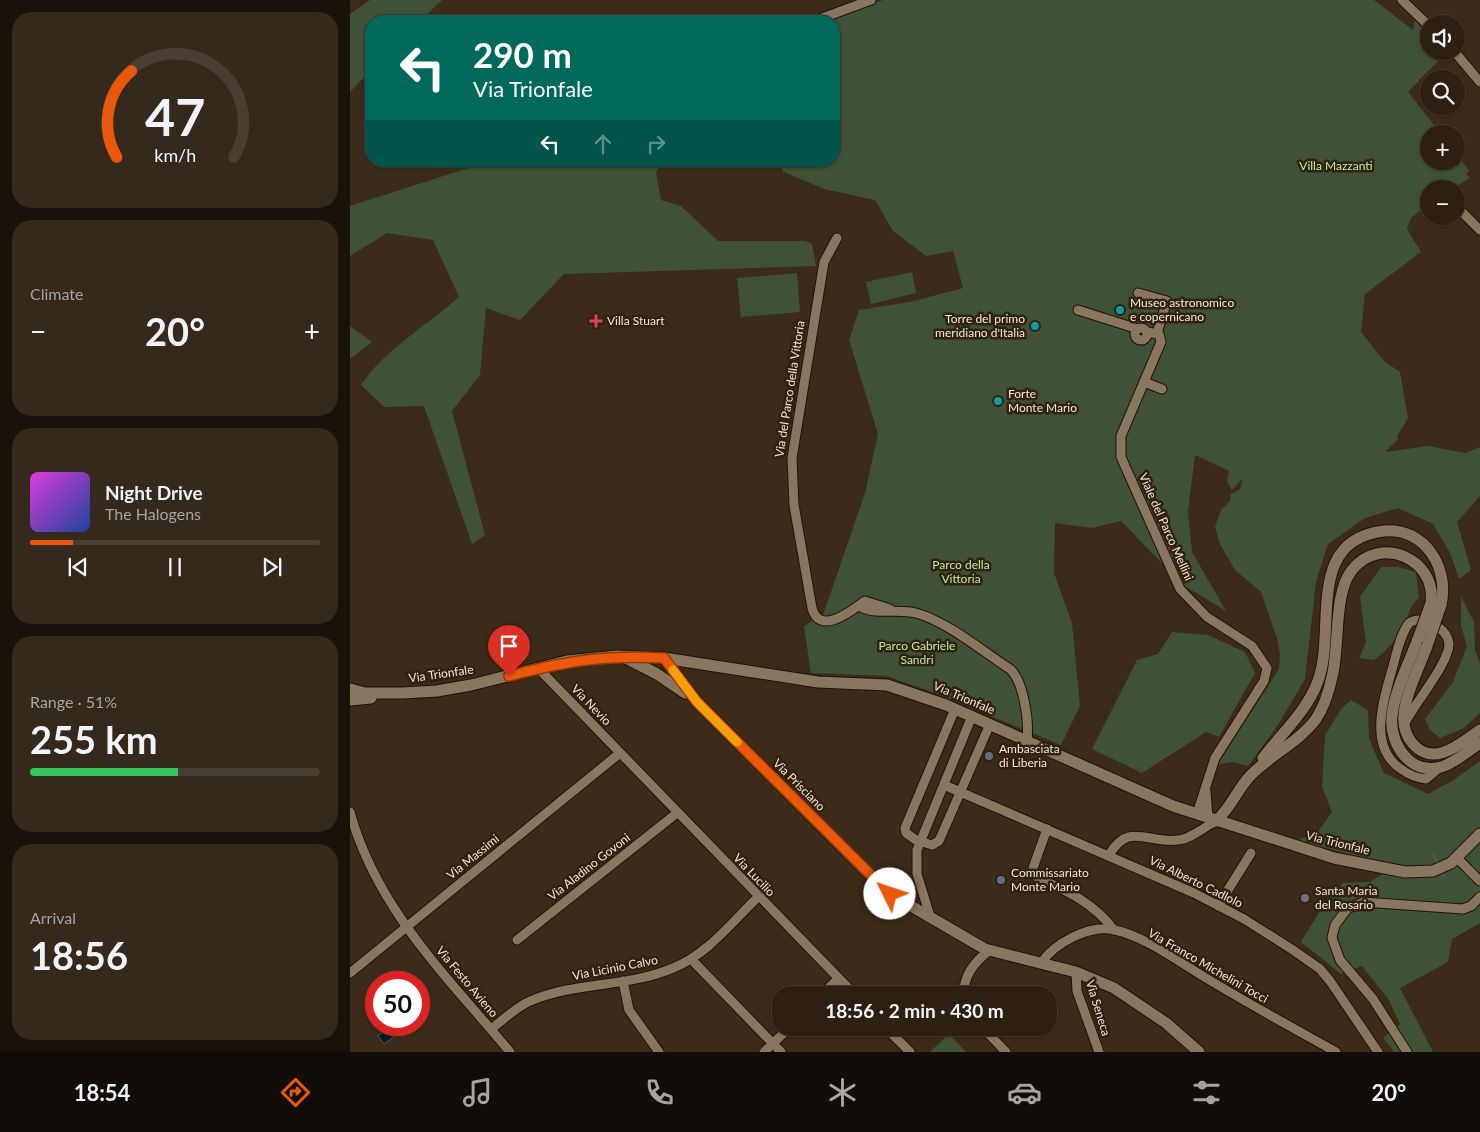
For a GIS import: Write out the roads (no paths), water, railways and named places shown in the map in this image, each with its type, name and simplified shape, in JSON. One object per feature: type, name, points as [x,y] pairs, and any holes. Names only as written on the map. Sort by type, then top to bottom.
[{"type":"main road","points":[[1252,774],[1301,712],[1318,682],[1323,662],[1327,597],[1331,572],[1337,557],[1345,547],[1359,538],[1380,531],[1400,531],[1415,537],[1426,547],[1437,563],[1442,585],[1406,702],[1404,725],[1406,734],[1422,752],[1432,754],[1449,750],[1480,730]]},
{"type":"main road","points":[[1207,818],[1252,774],[1306,729],[1320,713],[1334,668],[1344,586],[1350,572],[1356,565],[1369,557],[1385,552],[1409,558],[1420,568],[1429,581],[1436,604]]},
{"type":"main road","points":[[1423,642],[1393,708],[1393,737],[1399,751],[1416,765],[1423,768],[1440,767],[1455,760],[1480,742]]},
{"type":"main road","name":"Via Trionfale","points":[[350,700],[464,687],[538,668],[583,659],[622,656],[664,658],[818,682],[887,685],[972,716],[1151,796],[1207,818],[1334,858],[1405,872],[1438,870],[1457,858],[1480,834]]},
{"type":"main road","name":"Via Prisciano","points":[[622,656],[664,678],[697,702]]},
{"type":"main road","name":"Via Prisciano","points":[[664,658],[697,702],[881,888],[990,950],[1076,972],[1114,988],[1142,1005],[1177,1031],[1198,1052]]},
{"type":"main road","name":"Via Trionfale","points":[[350,689],[365,693],[403,694]]},
{"type":"street","points":[[830,15],[871,0]]},
{"type":"street","points":[[1402,0],[1420,17]]},
{"type":"street","points":[[1462,60],[1480,82]]},
{"type":"street","points":[[1465,215],[1480,230]]},
{"type":"street","name":"Via del Parco della Vittoria","points":[[837,238],[825,259],[821,277],[792,453],[792,483],[814,614],[822,621],[832,620],[866,602],[871,602],[890,609],[916,613],[934,619],[1016,674],[1028,726],[1027,740]]},
{"type":"street","name":"Viale del Parco Mellini","points":[[1138,293],[1167,301],[1157,333],[1161,337],[1160,345],[1121,438],[1121,459],[1180,590],[1207,617],[1254,648],[1267,668],[1264,681],[1215,758],[1205,786],[1207,818]]},
{"type":"street","points":[[1078,310],[1142,331],[1157,333]]},
{"type":"street","points":[[1144,382],[1162,389]]},
{"type":"street","points":[[1404,725],[1442,663],[1448,646],[1447,638],[1442,630],[1424,621],[1416,620],[1409,623],[1402,637],[1382,706],[1381,735],[1389,757],[1405,772],[1426,778],[1440,767]]},
{"type":"street","name":"Via Nevio","points":[[538,668],[620,753]]},
{"type":"street","points":[[955,709],[906,828],[907,835],[920,842],[932,845],[937,843],[990,724]]},
{"type":"street","points":[[930,916],[917,874],[916,858],[920,842],[972,716]]},
{"type":"street","name":"Via Massimi","points":[[350,973],[620,753]]},
{"type":"street","name":"Via Lucilio","points":[[620,753],[758,898],[846,986]]},
{"type":"street","name":"Via Alberto Cadlolo","points":[[944,785],[1109,855],[1218,906],[1294,950],[1320,969],[1378,1052]]},
{"type":"street","name":"Via Festo Avieno","points":[[350,812],[377,881],[392,909],[510,1052]]},
{"type":"street","name":"Via Aladino Govoni","points":[[517,940],[677,813]]},
{"type":"street","points":[[1109,855],[1124,838],[1134,836],[1179,840],[1207,818]]},
{"type":"street","points":[[1047,828],[1032,868],[1033,874],[1077,896],[1098,913],[1114,930]]},
{"type":"street","points":[[1218,906],[1251,853]]},
{"type":"street","points":[[1457,858],[1480,881]]},
{"type":"street","points":[[1407,1052],[1373,999],[1340,960],[1332,938],[1335,925],[1347,909],[1363,902],[1463,909],[1471,906],[1480,897]]},
{"type":"street","name":"Via Licinio Calvo","points":[[491,1029],[517,1009],[532,1001],[563,991],[623,981],[666,971],[691,959],[714,941],[758,898]]},
{"type":"street","points":[[1041,963],[1053,949],[1070,938],[1093,932],[1114,930]]},
{"type":"street","name":"Via Franco Michelini Tocci","points":[[1114,930],[1163,952],[1336,1052]]},
{"type":"street","points":[[964,986],[970,970],[990,950]]},
{"type":"street","points":[[691,959],[782,1052]]},
{"type":"street","name":"Via Seneca","points":[[1076,972],[1077,991],[1099,1052]]},
{"type":"street","points":[[830,986],[838,978]]},
{"type":"street","points":[[623,981],[629,1010],[659,1052]]},
{"type":"street","points":[[764,1052],[780,1036]]},
{"type":"street","points":[[894,1036],[910,1052]]},
{"type":"street","points":[[991,1036],[1006,1052]]},
{"type":"water","points":[[378,1036],[395,1036],[384,1044]]},
{"type":"waterway","points":[[1434,855],[1438,865]]},
{"type":"waterway","points":[[1441,870],[1444,877]]},
{"type":"place","name":"Museo astronomico e copernicano","points":[[1120,310]]},
{"type":"place","name":"Villa Stuart","points":[[596,321]]},
{"type":"place","name":"Torre del primo meridiano d'Italia","points":[[1035,326]]},
{"type":"place","name":"Forte Monte Mario","points":[[998,401]]},
{"type":"place","name":"Ambasciata di Liberia","points":[[989,756]]},
{"type":"place","name":"Commissariato Monte Mario","points":[[1001,880]]},
{"type":"place","name":"Santa Maria del Rosario","points":[[1305,898]]},
{"type":"park label","name":"Villa Mazzanti","points":[[1336,166]]},
{"type":"park label","name":"Parco della Vittoria","points":[[961,572]]},
{"type":"park label","name":"Parco Gabriele Sandri","points":[[917,653]]}]
